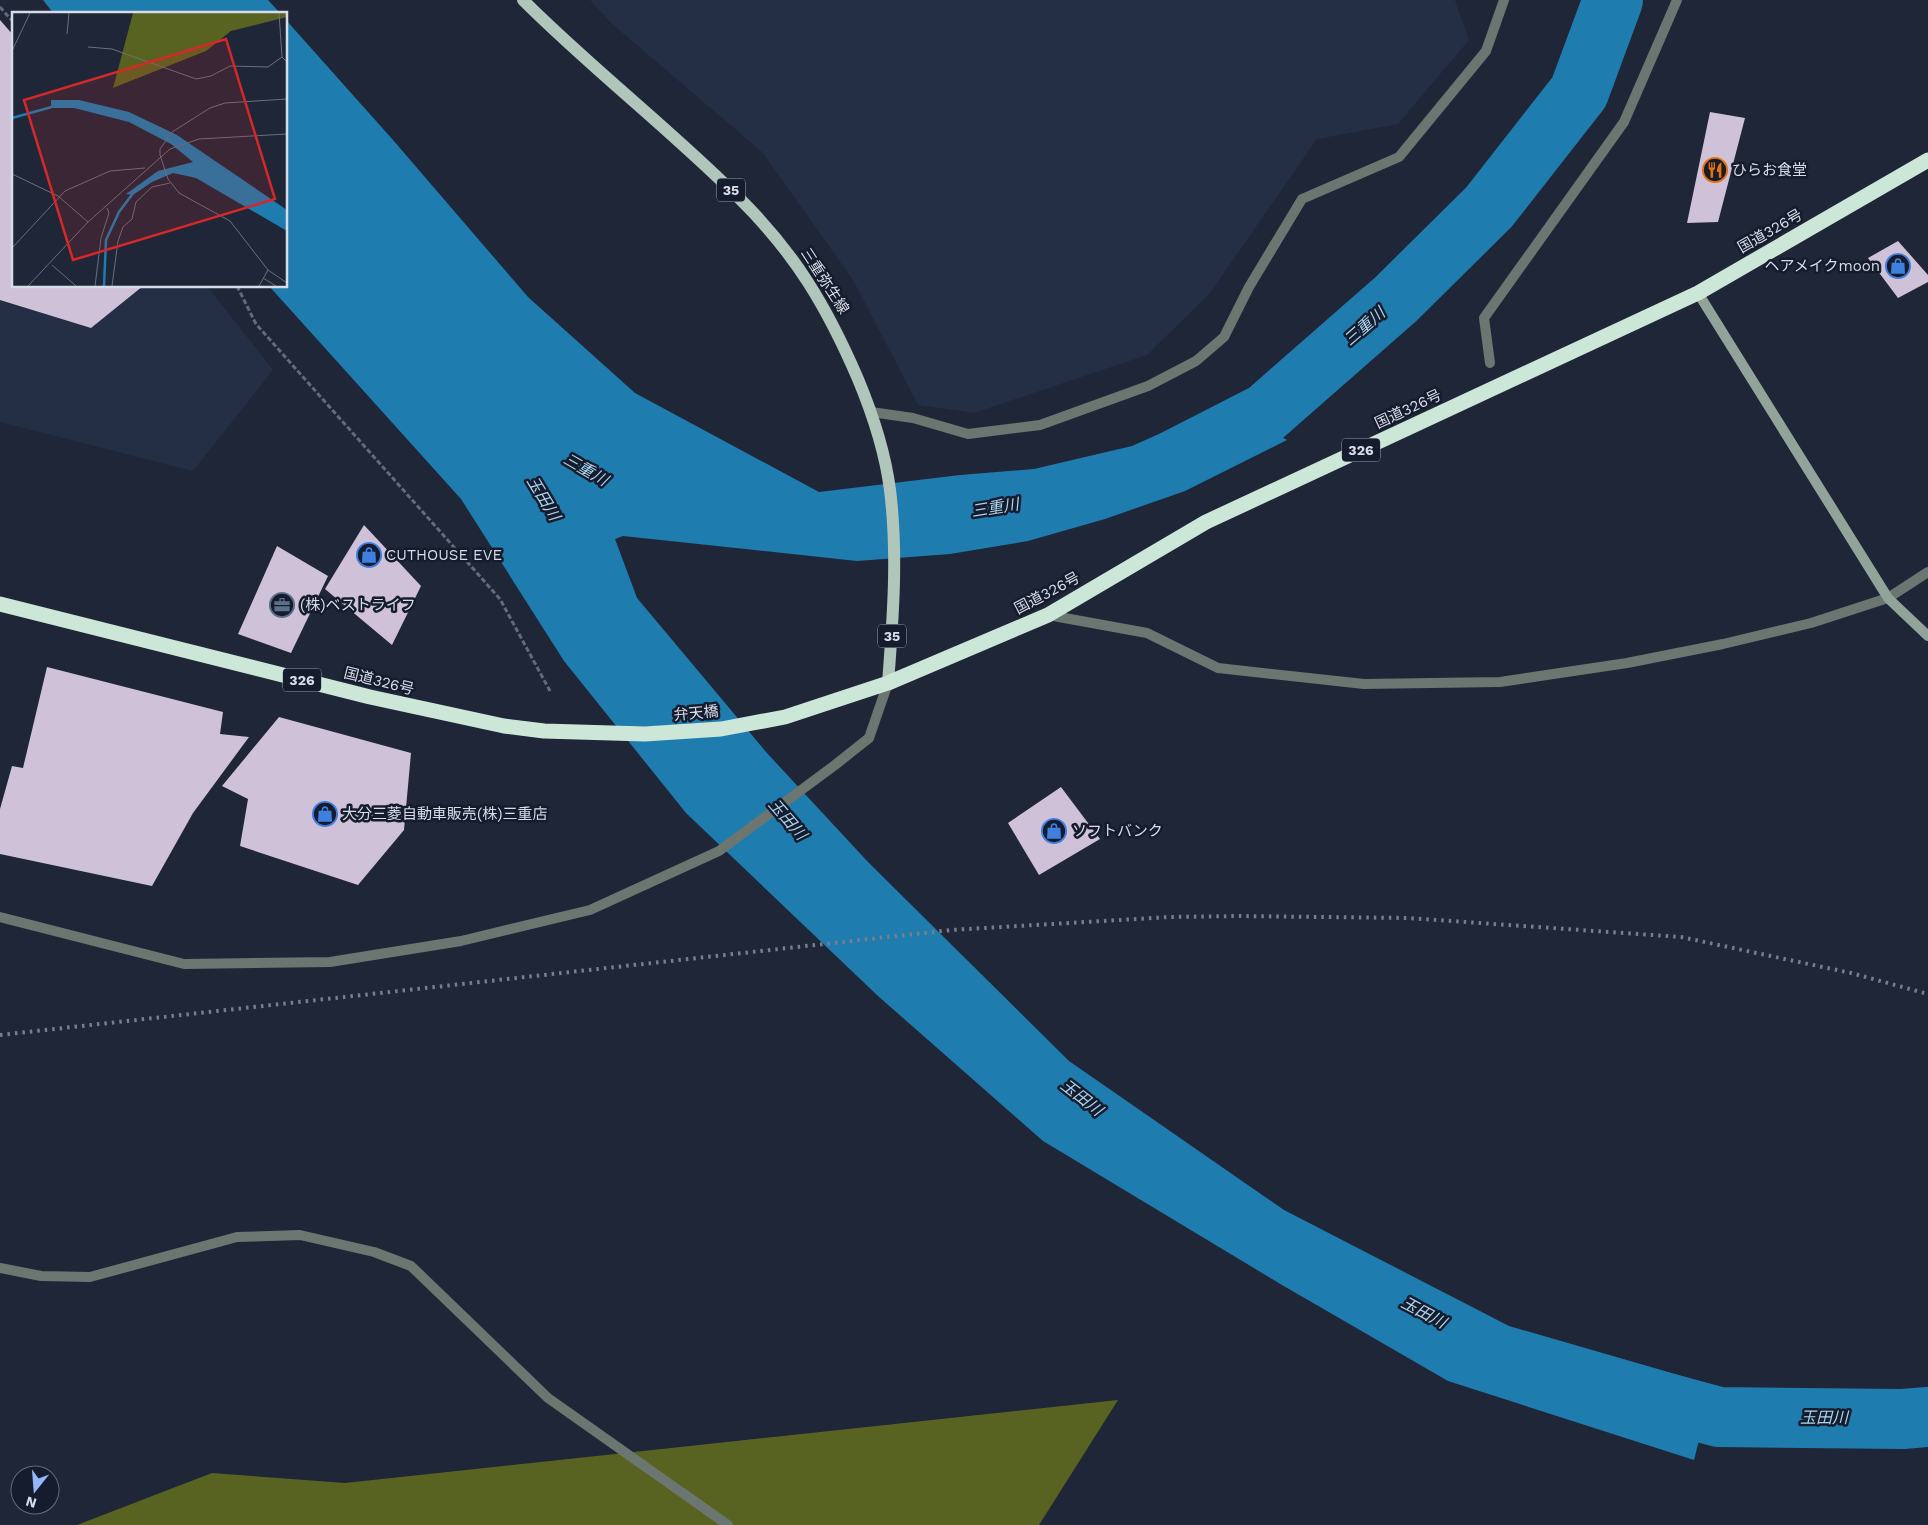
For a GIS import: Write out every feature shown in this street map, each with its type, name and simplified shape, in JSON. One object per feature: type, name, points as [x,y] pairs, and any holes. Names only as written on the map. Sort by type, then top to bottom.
[{"type":"highway","name":"国道326号","points":[[785,717],[888,683],[1048,616],[1206,522],[1698,293],[1928,160]]},
{"type":"highway","name":"国道326号","points":[[0,604],[442,714],[520,728],[608,734]]},
{"type":"highway","name":"弁天橋","points":[[608,734],[654,734],[721,729],[785,717]]},
{"type":"main road","name":"三重弥生線","points":[[523,0],[554,31],[739,197],[772,233],[822,302],[838,334],[871,412],[885,455],[890,489],[895,589],[888,683]]},
{"type":"street","points":[[871,412],[913,418],[968,434],[1040,425],[1148,386],[1196,361],[1224,337],[1249,287],[1302,199],[1399,157],[1486,51],[1504,0]]},
{"type":"street","points":[[1490,363],[1484,318],[1624,122],[1677,0]]},
{"type":"street","points":[[1698,293],[1888,598],[1928,636]]},
{"type":"street","points":[[1048,616],[1147,633],[1218,668],[1364,684],[1500,682],[1627,663],[1723,644],[1811,623],[1888,598],[1928,572]]},
{"type":"street","points":[[0,917],[184,964],[330,962],[461,941],[590,910],[719,851],[835,764],[869,738],[888,683]]},
{"type":"street","points":[[0,1268],[41,1276],[90,1277],[237,1237],[300,1235],[374,1252],[411,1266],[548,1398],[728,1525]]},
{"type":"path","points":[[0,7],[12,21]]},
{"type":"path","points":[[238,288],[256,324],[500,599],[550,691]]},
{"type":"shaded area","points":[[590,0],[1455,0],[1469,40],[1398,124],[1317,139],[1210,293],[1147,355],[974,413],[918,405],[853,280],[762,152],[612,24]]},
{"type":"shaded area","points":[[0,27],[12,249],[12,288],[209,288],[273,370],[193,471],[0,422]]},
{"type":"green space","points":[[1118,1400],[1039,1525],[77,1525],[212,1473],[345,1483]]},
{"type":"water","points":[[43,0],[268,0],[279,12],[52,12]]},
{"type":"water","points":[[288,22],[393,140],[528,297],[635,393],[819,492],[960,475],[1034,469],[1132,446],[1226,404],[1287,440],[1185,491],[1105,519],[1028,541],[950,554],[857,561],[623,536],[615,539],[637,598],[766,752],[868,862],[1069,1061],[1284,1210],[1509,1326],[1713,1385],[1694,1460],[1448,1381],[1282,1285],[1043,1141],[878,996],[686,813],[564,661],[461,499],[271,288],[288,288]]},
{"type":"building","points":[[0,20],[12,34],[12,288],[141,288],[91,328],[0,300]]},
{"type":"building","name":"ひらお食堂","points":[[1710,112],[1745,118],[1718,222],[1687,223]]},
{"type":"building","name":"ヘアメイクmoon","points":[[1898,241],[1928,275],[1928,282],[1898,298],[1868,258]]},
{"type":"building","name":"CUTHOUSE EVE","points":[[364,525],[421,586],[392,645],[325,589]]},
{"type":"building","name":"(株)ベストライフ","points":[[277,546],[328,576],[291,653],[238,634]]},
{"type":"building","points":[[47,667],[223,712],[220,734],[249,737],[193,813],[152,886],[0,854],[0,809],[12,766],[23,768]]},
{"type":"building","name":"大分三菱自動車販売(株)三重店","points":[[279,717],[411,753],[404,830],[358,885],[240,846],[248,799],[222,786]]},
{"type":"building","name":"ソフトバンク","points":[[1061,787],[1100,839],[1039,875],[1008,823]]},
{"type":"waterway","name":"三重川","points":[[1178,458],[1266,413],[1396,299],[1489,207],[1579,92],[1613,0]]},
{"type":"waterway","name":"玉田川","points":[[1625,1392],[1719,1417],[1903,1419],[1928,1417]]},
{"type":"railway","points":[[0,1035],[951,930],[1170,917],[1408,918],[1681,937],[1851,973],[1928,994]]},
{"type":"place","name":"ひらお食堂","points":[[1715,170]]},
{"type":"place","name":"ヘアメイクmoon","points":[[1898,266]]},
{"type":"place","name":"CUTHOUSE EVE","points":[[369,555]]},
{"type":"place","name":"(株)ベストライフ","points":[[282,605]]},
{"type":"place","name":"大分三菱自動車販売(株)三重店","points":[[325,814]]},
{"type":"place","name":"ソフトバンク","points":[[1054,831]]}]
